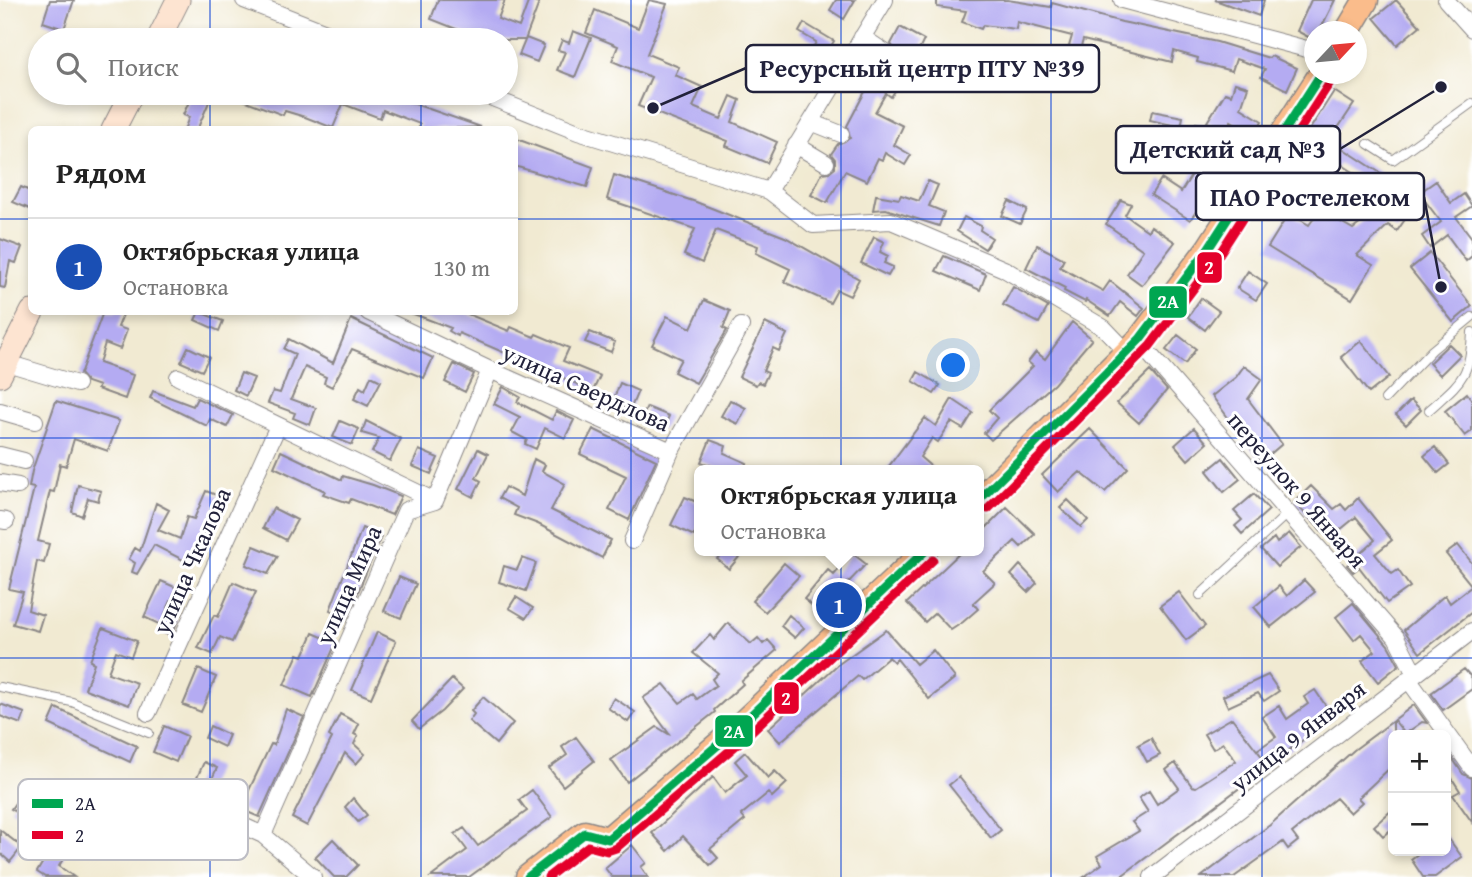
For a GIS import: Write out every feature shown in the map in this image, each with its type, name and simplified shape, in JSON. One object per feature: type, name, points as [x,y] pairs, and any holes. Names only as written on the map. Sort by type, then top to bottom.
[{"type":"main road","points":[[164,28],[178,0]]},
{"type":"main road","points":[[1354,21],[1366,0]]},
{"type":"main road","points":[[984,495],[1134,346],[1209,249],[1315,84]]},
{"type":"main road","points":[[120,126],[128,105]]},
{"type":"main road","points":[[3,368],[30,315]]},
{"type":"main road","points":[[528,877],[585,833],[608,839],[733,732],[920,556]]},
{"type":"street","points":[[244,0],[315,28]]},
{"type":"street","points":[[510,105],[578,132],[769,191],[885,0]]},
{"type":"street","points":[[1122,0],[1304,48]]},
{"type":"street","points":[[1446,0],[1472,29]]},
{"type":"street","points":[[862,37],[886,53]]},
{"type":"street","points":[[811,122],[841,134]]},
{"type":"street","points":[[796,145],[826,163]]},
{"type":"street","name":"переулок 9 Января","points":[[769,191],[813,225],[891,221],[1004,269],[1134,346],[1145,349],[1396,637],[1412,676],[1472,768]]},
{"type":"street","name":"улица Свердлова","points":[[374,315],[671,451]]},
{"type":"street","points":[[632,541],[671,451],[741,326]]},
{"type":"street","points":[[3,368],[77,384]]},
{"type":"street","points":[[178,377],[277,428],[435,501],[490,370]]},
{"type":"street","points":[[0,411],[35,421]]},
{"type":"street","name":"улица Чкалова","points":[[148,713],[277,428]]},
{"type":"street","points":[[0,455],[24,461]]},
{"type":"street","points":[[0,483],[18,486]]},
{"type":"street","name":"улица Мира","points":[[263,835],[406,510],[435,501]]},
{"type":"street","name":"улица 9 Января","points":[[1152,877],[1472,631]]},
{"type":"street","points":[[248,828],[263,835],[313,877]]},
{"type":"lane","points":[[1368,144],[1392,160],[1472,103]]},
{"type":"lane","points":[[1385,399],[1432,349],[1472,317]]},
{"type":"lane","points":[[1429,410],[1464,379],[1471,356],[1472,332]]},
{"type":"lane","points":[[1200,596],[1287,514]]},
{"type":"lane","points":[[0,687],[72,702],[149,733]]},
{"type":"building","points":[[50,0],[74,0],[64,28],[43,22]]},
{"type":"building","points":[[438,0],[505,0],[498,19],[519,27],[529,0],[539,3],[525,40],[518,40],[518,28],[454,28],[431,19]]},
{"type":"building","points":[[649,0],[667,4],[647,54],[679,67],[675,75],[702,87],[693,107],[721,119],[731,96],[740,100],[732,122],[777,142],[767,163],[726,146],[728,141],[638,106],[651,77],[612,61],[618,46],[586,33],[595,10],[638,28]]},
{"type":"building","points":[[836,0],[855,0],[844,19],[830,10]]},
{"type":"building","points":[[937,0],[1008,0],[1051,7],[1052,3],[1122,22],[1217,42],[1269,58],[1271,56],[1297,68],[1287,90],[1261,77],[1265,69],[1236,59],[1232,71],[1197,62],[1198,58],[1174,51],[1172,62],[1083,40],[1073,73],[1062,70],[1072,36],[1017,22],[1016,29],[983,25],[981,29],[962,22],[966,11],[937,7]]},
{"type":"building","points":[[1215,0],[1264,0],[1259,16]]},
{"type":"building","points":[[1311,0],[1335,0],[1324,21],[1304,21],[1304,35],[1297,31]]},
{"type":"building","points":[[1396,0],[1420,26],[1397,45],[1374,18]]},
{"type":"building","points":[[804,23],[834,41],[822,61],[819,59],[807,88],[796,83],[816,42],[799,32]]},
{"type":"building","points":[[900,27],[924,40],[914,61],[896,51],[891,44]]},
{"type":"building","points":[[573,31],[591,38],[575,77],[557,70],[565,52],[558,50],[562,40],[569,43]]},
{"type":"building","points":[[526,38],[544,45],[537,62],[519,55]]},
{"type":"building","points":[[879,65],[902,80],[891,97],[886,93],[875,112],[903,126],[894,145],[911,155],[905,165],[885,153],[882,160],[878,158],[867,181],[845,171],[827,203],[811,195],[822,173],[835,168],[835,159],[831,154],[838,144],[850,138],[847,126]]},
{"type":"building","points":[[1235,83],[1248,87],[1241,108],[1262,121],[1257,130],[1248,125],[1246,130],[1231,121],[1224,133],[1207,122],[1225,93],[1231,95]]},
{"type":"building","points":[[1334,91],[1354,104],[1330,140],[1411,193],[1399,213],[1406,218],[1397,231],[1388,225],[1357,255],[1373,265],[1352,299],[1268,247],[1289,213],[1309,225],[1320,210],[1353,229],[1366,219],[1384,192],[1339,163],[1334,172],[1296,151]]},
{"type":"building","points":[[188,105],[208,105],[199,126],[186,126],[189,117],[183,115]]},
{"type":"building","points":[[257,105],[343,105],[334,126],[285,111],[283,115]]},
{"type":"building","points":[[346,105],[418,105],[478,126],[419,126],[383,110],[380,118]]},
{"type":"building","points":[[1152,111],[1183,117],[1181,127],[1150,120]]},
{"type":"building","points":[[1196,123],[1213,129],[1207,145],[1190,139]]},
{"type":"building","points":[[518,139],[593,167],[587,187],[518,167]]},
{"type":"building","points":[[1201,160],[1223,175],[1190,220],[1151,195],[1161,179],[1181,192]]},
{"type":"building","points":[[614,175],[696,202],[785,237],[859,279],[850,296],[837,290],[830,303],[784,282],[790,269],[756,253],[758,246],[716,230],[702,263],[684,255],[695,229],[607,199]]},
{"type":"building","points":[[1290,176],[1305,185],[1293,213],[1282,206],[1289,195],[1281,190]]},
{"type":"building","points":[[928,181],[938,185],[929,206],[944,212],[939,226],[886,209],[873,210],[876,195],[899,199],[901,195],[919,201]]},
{"type":"building","points":[[1436,181],[1451,203],[1464,194],[1472,206],[1456,217],[1472,238],[1472,256],[1466,261],[1447,235],[1430,248],[1422,236],[1441,222],[1419,193]]},
{"type":"building","points":[[21,187],[28,190],[28,208],[13,202]]},
{"type":"building","points":[[1121,200],[1131,204],[1125,215],[1148,231],[1151,226],[1175,242],[1142,285],[1127,274],[1143,250],[1106,224]]},
{"type":"building","points":[[1009,201],[1027,210],[1020,224],[1002,216]]},
{"type":"building","points":[[964,217],[981,226],[980,230],[992,238],[985,249],[957,231]]},
{"type":"building","points":[[874,237],[884,242],[880,252],[888,256],[884,263],[893,267],[888,276],[861,263]]},
{"type":"building","points":[[0,239],[22,247],[16,263],[10,261],[5,288],[0,287]]},
{"type":"building","points":[[1037,245],[1064,259],[1060,267],[1103,291],[1110,281],[1144,308],[1138,316],[1120,302],[1110,316],[1086,300],[1085,302],[1064,291],[1065,288],[1026,268]]},
{"type":"building","points":[[1430,253],[1472,306],[1453,322],[1410,269]]},
{"type":"building","points":[[944,256],[986,274],[980,290],[936,271]]},
{"type":"building","points":[[1248,271],[1267,284],[1256,300],[1237,288]]},
{"type":"building","points":[[1013,287],[1048,307],[1039,323],[1003,305]]},
{"type":"building","points":[[1201,298],[1219,311],[1205,330],[1188,317]]},
{"type":"building","points":[[704,300],[730,311],[723,328],[727,330],[696,383],[674,372],[681,359],[652,345],[667,316],[691,328]]},
{"type":"building","points":[[102,315],[123,315],[118,327],[127,330],[120,349],[105,343],[99,363],[133,375],[125,399],[97,389],[99,386],[87,382],[80,374]]},
{"type":"building","points":[[198,315],[207,315],[223,321],[219,331],[195,320]]},
{"type":"building","points":[[416,315],[470,315],[509,331],[511,327],[534,337],[536,334],[569,348],[563,361],[600,376],[593,391],[459,333],[458,336],[449,331],[451,328]]},
{"type":"building","points":[[351,319],[433,358],[424,378],[352,349],[332,387],[324,383],[326,377],[305,367],[291,399],[316,408],[310,425],[293,418],[295,413],[268,403],[273,391],[280,393],[295,354],[284,349],[289,339],[333,363]]},
{"type":"building","points":[[1072,322],[1092,339],[1054,384],[991,440],[984,433],[997,418],[989,410],[1033,366],[1028,362],[1036,352],[1045,359]]},
{"type":"building","points":[[765,323],[787,334],[779,351],[773,348],[763,371],[768,373],[763,384],[758,382],[756,385],[739,377]]},
{"type":"building","points":[[590,332],[615,342],[611,352],[585,342]]},
{"type":"building","points":[[1178,335],[1196,349],[1185,364],[1166,350]]},
{"type":"building","points":[[1361,341],[1389,377],[1369,393],[1341,357]]},
{"type":"building","points":[[1449,344],[1460,355],[1440,375],[1429,363]]},
{"type":"building","points":[[188,347],[209,357],[202,371],[181,362]]},
{"type":"building","points":[[454,364],[474,374],[465,392],[445,382]]},
{"type":"building","points":[[1244,366],[1262,379],[1248,399],[1282,444],[1261,462],[1212,396],[1236,377]]},
{"type":"building","points":[[1150,371],[1167,390],[1139,423],[1117,403]]},
{"type":"building","points":[[918,372],[940,385],[934,394],[913,381]]},
{"type":"building","points":[[241,373],[254,378],[246,396],[234,390]]},
{"type":"building","points":[[371,376],[381,381],[368,406],[354,399],[360,387],[365,390]]},
{"type":"building","points":[[620,383],[638,391],[630,410],[612,403]]},
{"type":"building","points":[[503,387],[520,397],[517,402],[552,420],[556,411],[574,420],[565,438],[545,428],[536,449],[525,444],[527,440],[512,432],[520,417],[494,404]]},
{"type":"building","points":[[153,391],[193,406],[197,398],[233,415],[227,427],[210,419],[207,426],[150,398]]},
{"type":"building","points":[[1467,393],[1472,400],[1472,431],[1465,436],[1445,411]]},
{"type":"building","points":[[952,399],[973,413],[963,429],[951,422],[938,442],[932,438],[920,457],[929,465],[890,465],[925,418],[936,426]]},
{"type":"building","points":[[730,400],[746,408],[738,424],[721,416]]},
{"type":"building","points":[[1411,400],[1421,410],[1406,425],[1396,415]]},
{"type":"building","points":[[56,401],[119,421],[108,451],[74,439],[66,466],[60,464],[54,492],[50,491],[38,541],[49,544],[44,563],[37,561],[28,610],[43,615],[38,631],[13,624],[23,592],[9,589],[34,488],[29,487],[32,471]]},
{"type":"building","points":[[647,407],[669,416],[663,430],[641,420]]},
{"type":"building","points":[[340,421],[359,429],[352,445],[333,437]]},
{"type":"building","points":[[366,421],[401,439],[390,461],[372,452],[379,438],[362,433]]},
{"type":"building","points":[[1194,428],[1207,443],[1188,460],[1175,445]]},
{"type":"building","points":[[593,429],[656,460],[629,520],[609,510],[626,476],[580,454]]},
{"type":"building","points":[[1090,429],[1128,468],[1105,492],[1080,472],[1058,492],[1042,475]]},
{"type":"building","points":[[710,440],[726,446],[724,453],[747,463],[709,465],[701,462]]},
{"type":"building","points":[[1435,447],[1449,464],[1438,473],[1424,456]]},
{"type":"building","points":[[478,449],[488,454],[476,478],[481,481],[473,497],[458,489]]},
{"type":"building","points":[[419,450],[438,458],[431,474],[412,466]]},
{"type":"building","points":[[281,451],[342,480],[343,476],[401,496],[392,515],[351,499],[349,503],[323,494],[325,491],[274,467]]},
{"type":"building","points":[[1223,458],[1240,479],[1224,492],[1207,471]]},
{"type":"building","points":[[534,459],[545,465],[542,471],[565,484],[551,510],[611,540],[602,558],[538,524],[514,515],[517,508],[499,498],[505,487],[522,496]]},
{"type":"building","points":[[78,485],[101,491],[98,501],[88,498],[82,516],[72,512]]},
{"type":"building","points":[[1311,486],[1334,509],[1341,504],[1346,510],[1358,498],[1392,540],[1375,554],[1392,574],[1398,570],[1410,587],[1387,603],[1359,567],[1353,572],[1347,565],[1375,540],[1356,517],[1329,539],[1294,502]]},
{"type":"building","points":[[206,491],[219,496],[204,533],[187,562],[154,545],[137,574],[132,572],[135,563],[129,559],[135,548],[140,551],[156,503],[169,510],[158,530],[180,539],[187,517],[194,519]]},
{"type":"building","points":[[1254,494],[1269,510],[1242,534],[1235,526],[1242,520],[1234,511]]},
{"type":"building","points":[[685,497],[694,501],[694,536],[671,525]]},
{"type":"building","points":[[1068,500],[1088,520],[1081,527],[1060,508]]},
{"type":"building","points":[[1007,507],[1035,534],[1021,547],[1015,541],[983,571],[995,583],[973,603],[978,609],[963,622],[951,630],[935,613],[925,622],[907,603],[957,556],[984,556],[984,530]]},
{"type":"building","points":[[273,508],[297,520],[286,540],[263,528]]},
{"type":"building","points":[[362,528],[381,537],[347,618],[330,610]]},
{"type":"building","points":[[1289,533],[1301,547],[1277,567],[1261,549],[1274,538],[1277,543]]},
{"type":"building","points":[[1458,545],[1472,563],[1472,586],[1446,554]]},
{"type":"building","points":[[254,546],[278,556],[268,574],[246,565]]},
{"type":"building","points":[[720,556],[740,556],[729,569],[717,559]]},
{"type":"building","points":[[850,556],[856,556],[866,564],[820,612],[804,599],[828,570],[834,575]]},
{"type":"building","points":[[522,558],[536,563],[526,591],[499,582],[504,566],[517,570]]},
{"type":"building","points":[[784,563],[799,576],[765,612],[752,601]]},
{"type":"building","points":[[1020,565],[1037,583],[1028,592],[1011,575]]},
{"type":"building","points":[[399,577],[416,584],[401,618],[384,611]]},
{"type":"building","points":[[1304,580],[1315,592],[1271,627],[1254,607],[1279,586],[1287,596]]},
{"type":"building","points":[[161,581],[177,588],[165,614],[178,620],[171,636],[161,632],[163,626],[144,617]]},
{"type":"building","points":[[233,582],[256,592],[232,642],[220,637],[212,654],[198,648],[214,615],[218,617]]},
{"type":"building","points":[[1472,586],[1472,612],[1420,653],[1404,630],[1445,595],[1450,603]]},
{"type":"building","points":[[1179,592],[1205,626],[1186,640],[1160,606]]},
{"type":"building","points":[[516,597],[533,608],[526,618],[509,608]]},
{"type":"building","points":[[1353,603],[1388,645],[1399,665],[1378,682],[1362,661],[1375,651],[1361,634],[1354,640],[1336,617]]},
{"type":"building","points":[[789,615],[804,628],[795,638],[781,626]]},
{"type":"building","points":[[728,623],[751,644],[758,638],[763,644],[768,640],[777,650],[741,681],[743,684],[714,710],[715,712],[627,782],[611,760],[657,727],[670,735],[643,698],[664,684],[680,703],[693,694],[697,699],[716,685],[712,679],[718,673],[693,653],[710,635],[714,640]]},
{"type":"building","points":[[103,628],[137,641],[131,657],[116,651],[108,673],[137,683],[129,705],[85,689],[94,663],[90,661]]},
{"type":"building","points":[[886,630],[916,664],[933,650],[955,678],[929,699],[897,659],[894,662],[889,657],[862,680],[858,676],[780,742],[768,729],[836,666]]},
{"type":"building","points":[[377,632],[396,641],[371,698],[352,690]]},
{"type":"building","points":[[313,633],[336,643],[312,697],[284,685],[298,654],[303,656]]},
{"type":"building","points":[[198,669],[216,677],[201,712],[183,705]]},
{"type":"building","points":[[1464,669],[1472,678],[1472,689],[1443,710],[1431,693]]},
{"type":"building","points":[[1268,675],[1279,691],[1264,701],[1258,693],[1228,707],[1223,696]]},
{"type":"building","points":[[452,679],[463,689],[442,711],[419,729],[412,721]]},
{"type":"building","points":[[1315,690],[1334,718],[1286,752],[1281,745],[1263,758],[1257,750],[1276,737],[1262,717],[1279,706],[1287,719],[1308,704],[1304,697]]},
{"type":"building","points":[[483,697],[513,723],[496,744],[469,721],[474,714],[471,711]]},
{"type":"building","points":[[614,698],[635,712],[628,722],[608,708]]},
{"type":"building","points":[[0,704],[25,713],[21,724],[0,716]]},
{"type":"building","points":[[1414,705],[1427,723],[1422,722],[1411,730],[1402,730],[1394,720]]},
{"type":"building","points":[[56,708],[137,746],[130,762],[49,724]]},
{"type":"building","points":[[286,709],[304,717],[259,817],[248,812],[248,792],[271,744],[274,745]]},
{"type":"building","points":[[340,714],[359,724],[354,734],[358,736],[354,744],[365,754],[356,764],[345,753],[307,826],[292,818],[332,738],[329,736]]},
{"type":"building","points":[[1232,718],[1269,766],[1120,877],[1084,877],[1102,864],[1097,856],[1139,831],[1132,822],[1148,812],[1139,798],[1149,791],[1157,804],[1179,788],[1166,770],[1175,763],[1192,786],[1196,787],[1236,761],[1223,743],[1213,749],[1204,734]]},
{"type":"building","points":[[1393,721],[1393,730],[1388,730],[1388,770],[1358,798],[1362,802],[1350,813],[1336,798],[1292,833],[1298,841],[1288,849],[1283,842],[1234,877],[1201,877],[1270,825],[1354,750]]},
{"type":"building","points":[[164,726],[187,736],[176,762],[153,752]]},
{"type":"building","points":[[210,726],[229,735],[224,747],[205,738]]},
{"type":"building","points":[[576,737],[594,761],[563,786],[549,768],[567,755],[562,747]]},
{"type":"building","points":[[1151,738],[1160,755],[1147,762],[1138,745]]},
{"type":"building","points":[[745,752],[768,778],[775,771],[787,783],[772,797],[768,793],[741,815],[745,820],[710,849],[718,858],[710,865],[683,836],[668,851],[652,833],[713,777],[725,793],[747,775],[735,761]]},
{"type":"building","points":[[1451,756],[1463,774],[1472,778],[1472,822],[1453,795],[1460,791],[1451,777]]},
{"type":"building","points":[[204,762],[217,768],[212,779],[196,779]]},
{"type":"building","points":[[959,777],[1001,830],[991,838],[949,785]]},
{"type":"building","points":[[532,790],[552,817],[469,877],[431,877],[467,850],[455,834],[464,828],[478,846],[527,811],[519,800]]},
{"type":"building","points":[[353,798],[367,815],[358,822],[345,807]]},
{"type":"building","points":[[18,799],[18,813],[11,809]]},
{"type":"building","points":[[1388,813],[1388,832],[1383,836],[1374,826]]},
{"type":"building","points":[[0,830],[18,844],[18,852],[10,862],[0,853]]},
{"type":"building","points":[[333,839],[358,865],[346,877],[334,877],[315,857]]},
{"type":"building","points":[[1451,842],[1462,857],[1435,877],[1423,877],[1411,859],[1415,856],[1451,856]]},
{"type":"building","points":[[632,845],[646,863],[641,867],[648,877],[612,877],[605,868]]},
{"type":"building","points":[[44,860],[63,860],[59,866],[74,877],[45,877],[37,872]]},
{"type":"transit line","name":"2А","points":[[984,495],[1140,339],[1208,249],[1315,84]]},
{"type":"transit line","name":"2","points":[[988,509],[1150,346],[1218,256],[1329,84]]},
{"type":"transit line","name":"2А","points":[[528,877],[585,833],[608,839],[733,732],[920,556]]},
{"type":"transit line","name":"2","points":[[548,877],[588,846],[607,851],[616,848],[741,741],[933,560]]},
{"type":"place","name":"Детский сад №3","points":[[1441,87]]},
{"type":"place","name":"Ресурсный центр ПТУ №39","points":[[653,108]]},
{"type":"place","name":"ПАО Ростелеком","points":[[1441,287]]},
{"type":"place","name":"Октябрьская улица","points":[[839,605]]}]
